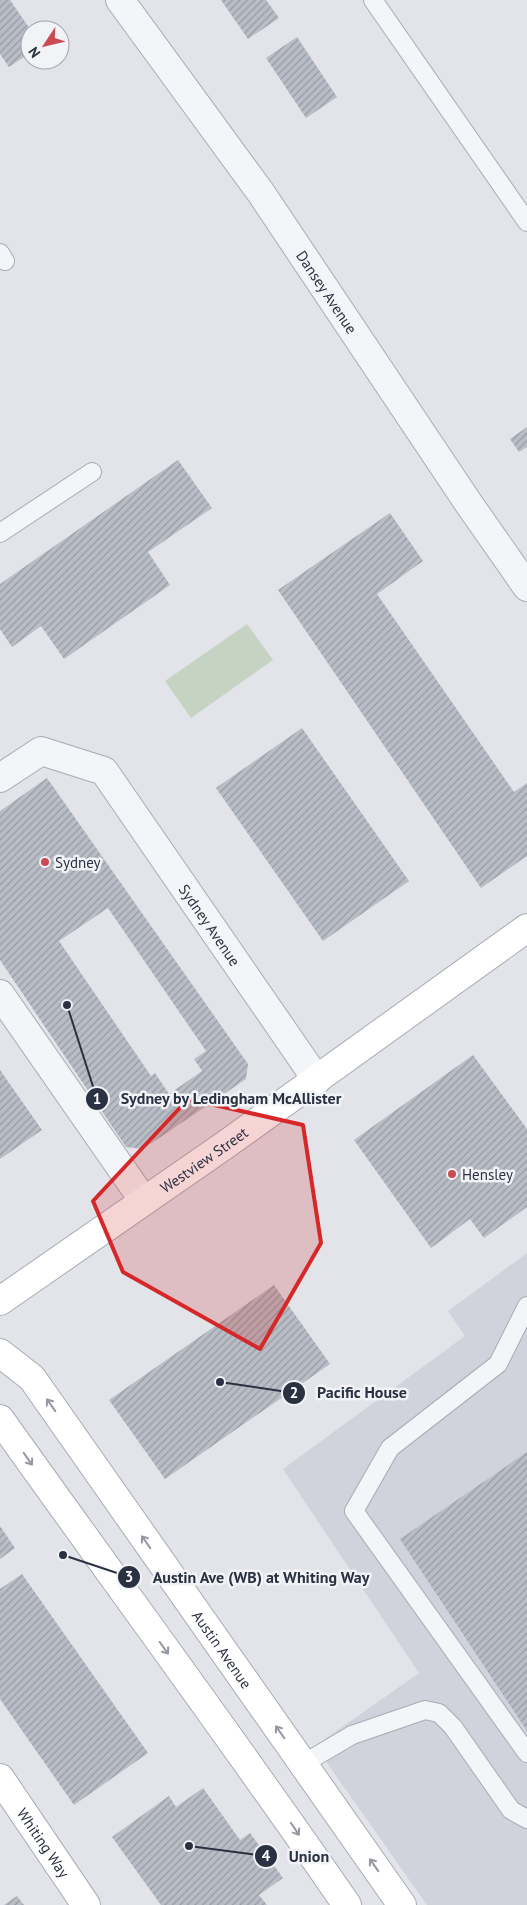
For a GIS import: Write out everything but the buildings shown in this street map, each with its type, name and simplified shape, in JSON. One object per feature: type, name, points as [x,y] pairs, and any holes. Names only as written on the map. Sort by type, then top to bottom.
[{"type":"main road","name":"Westview Street","points":[[0,1301],[317,1080],[527,928]]},
{"type":"main road","name":"Austin Avenue","points":[[0,1353],[32,1378],[402,1905]]},
{"type":"main road","points":[[0,1419],[135,1609],[267,1789],[347,1905]]},
{"type":"main road","points":[[267,1789],[303,1764]]},
{"type":"main road","name":"Whiting Way","points":[[0,1778],[86,1905]]},
{"type":"street","name":"Dansey Avenue","points":[[120,0],[261,193],[527,587]]},
{"type":"street","name":"Sydney Avenue","points":[[0,778],[41,751],[104,771],[317,1080]]},
{"type":"street","points":[[0,994],[144,1201]]},
{"type":"lane","points":[[373,0],[527,222]]},
{"type":"lane","points":[[0,533],[92,472]]},
{"type":"lane","points":[[527,1306],[498,1364],[390,1448],[354,1511],[527,1752]]},
{"type":"lane","points":[[303,1764],[352,1735],[425,1710],[440,1713],[453,1727],[511,1810],[527,1819]]},
{"type":"highlighted area","points":[[188,1099],[303,1125],[321,1243],[260,1349],[123,1272],[93,1201]]},
{"type":"shaded area","points":[[527,1253],[527,1905],[427,1905],[315,1746],[419,1673],[283,1469],[465,1336],[448,1311]]},
{"type":"green space","points":[[247,624],[273,660],[191,718],[165,681]]},
{"type":"place","name":"Sydney","points":[[45,862]]},
{"type":"place","name":"Sydney by Ledingham McAllister","points":[[67,1005]]},
{"type":"place","name":"Hensley","points":[[452,1174]]},
{"type":"place","name":"Pacific House","points":[[220,1382]]},
{"type":"place","name":"Austin Ave (WB) at Whiting Way","points":[[63,1555]]},
{"type":"place","name":"Union","points":[[189,1846]]}]
